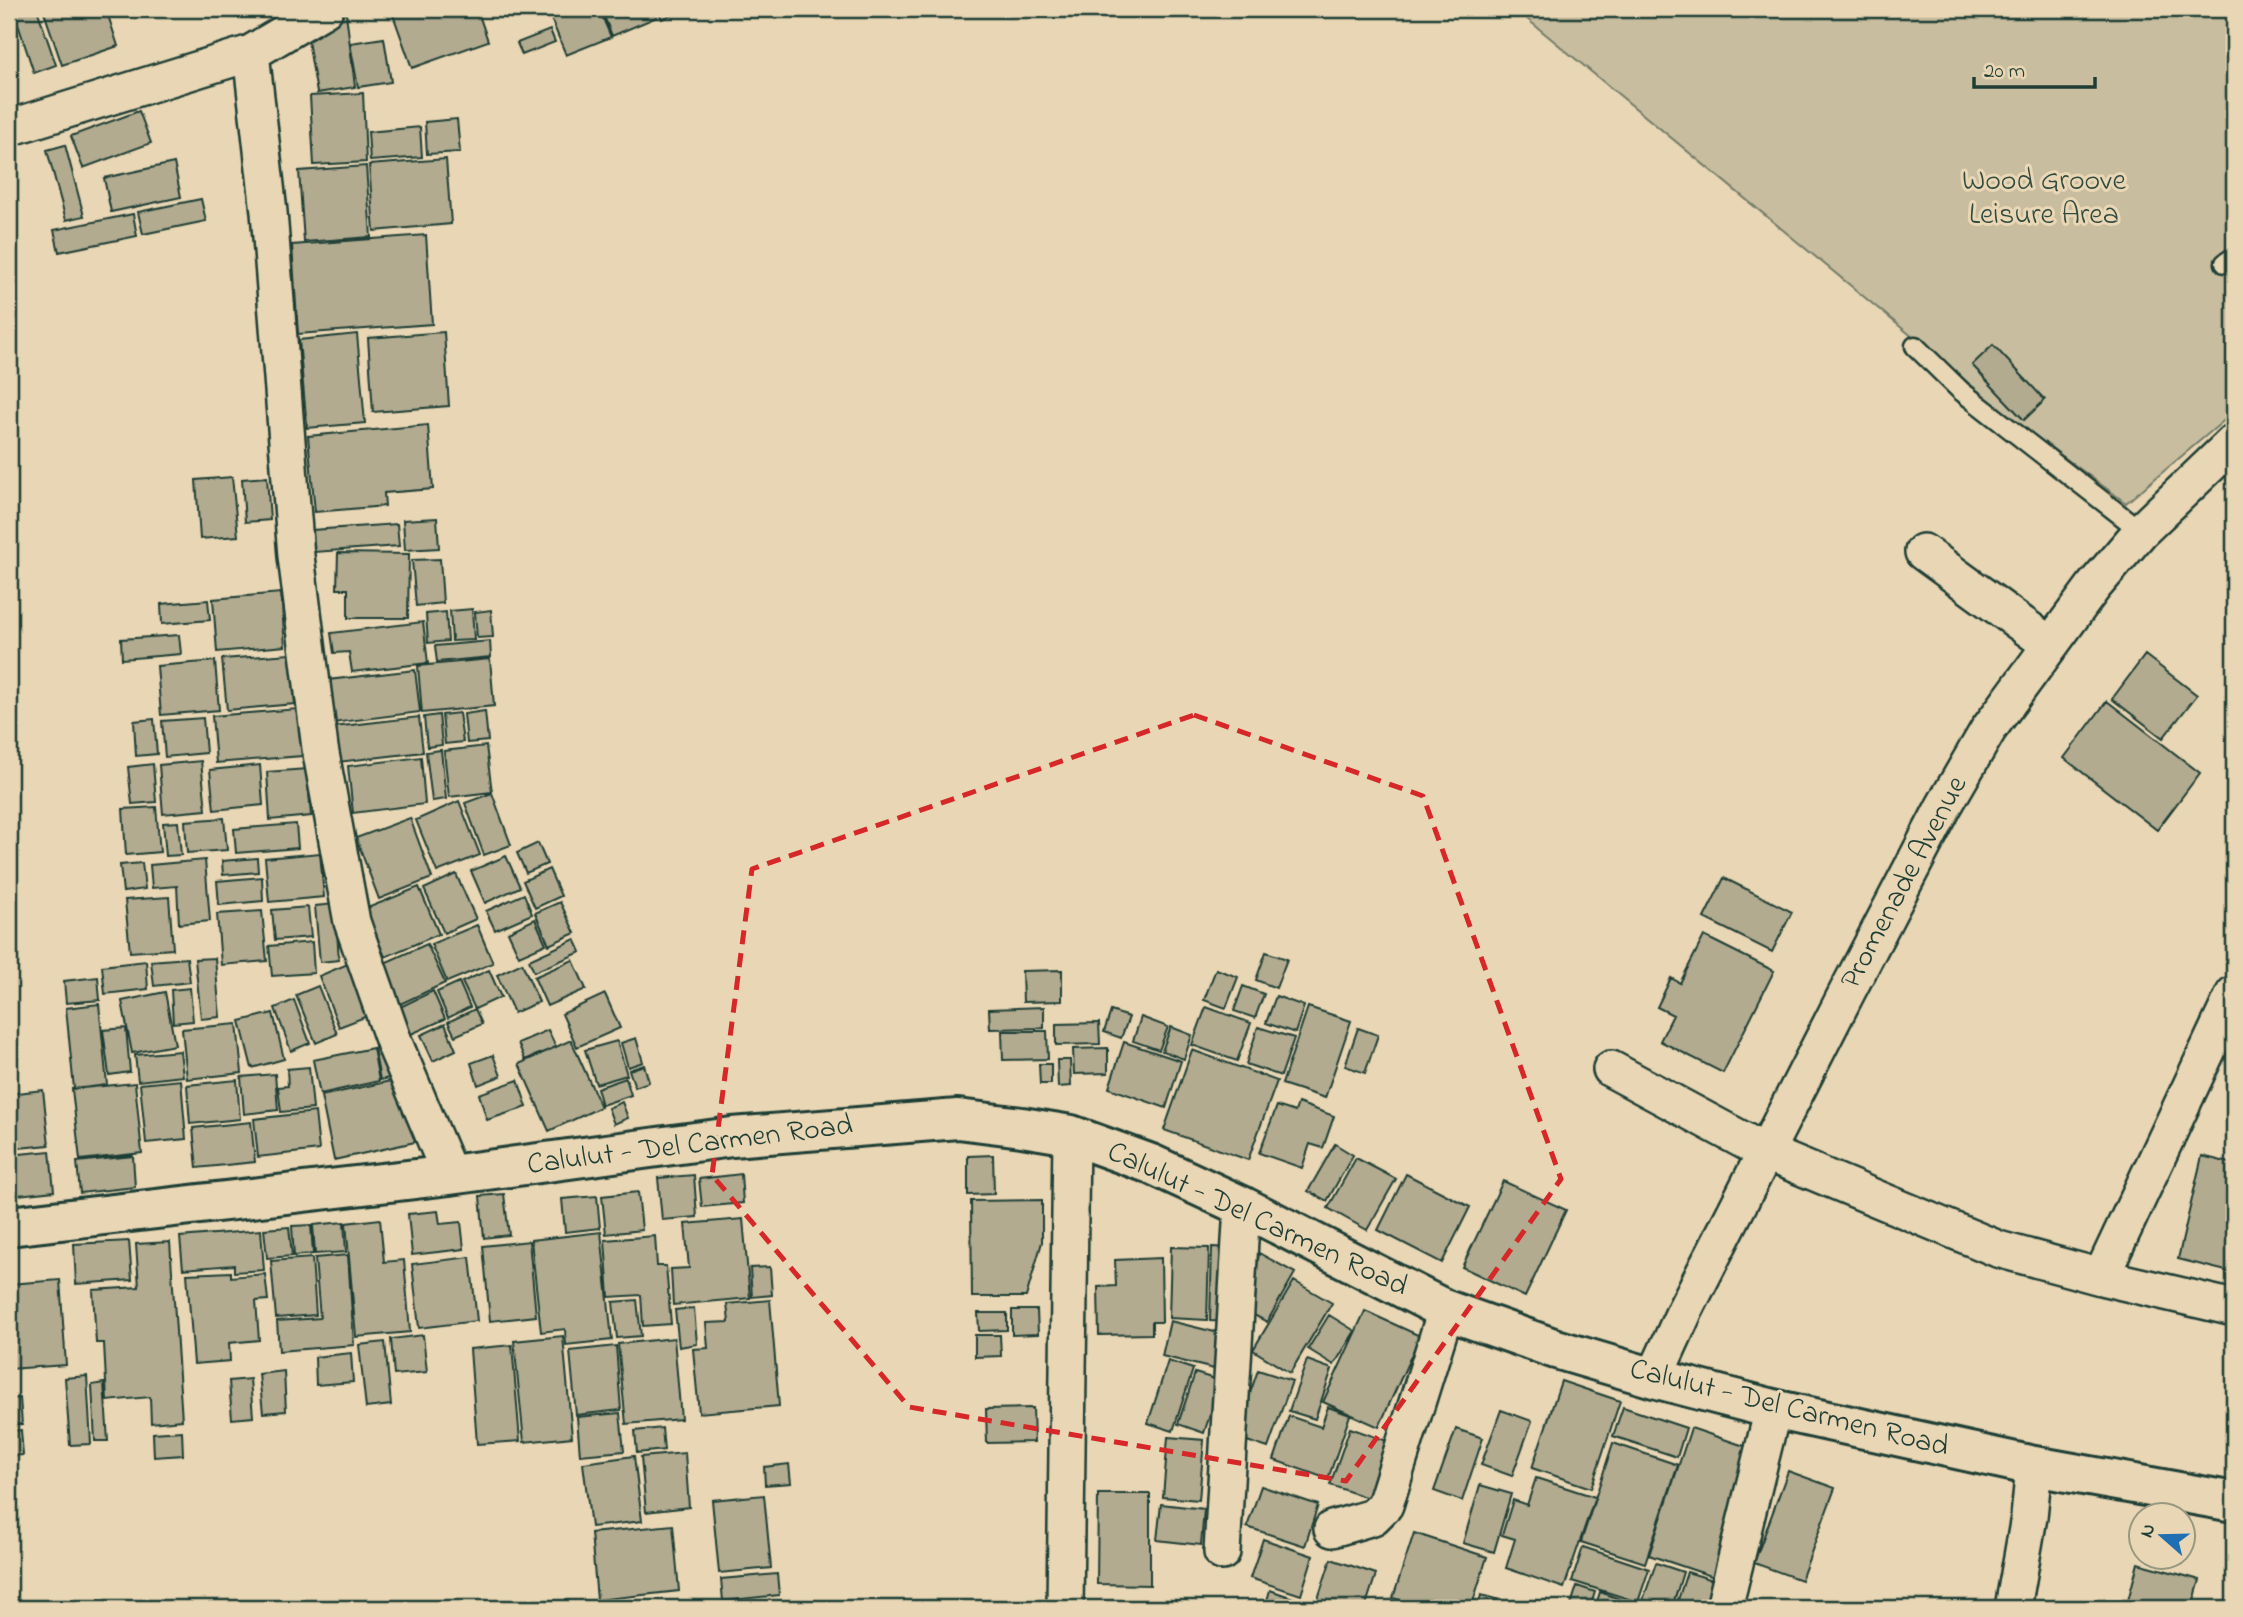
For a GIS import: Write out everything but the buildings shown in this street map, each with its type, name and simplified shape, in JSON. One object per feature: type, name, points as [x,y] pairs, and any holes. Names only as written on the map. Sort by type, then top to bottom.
[{"type":"main road","name":"Calulut - Del Carmen Road","points":[[9,1226],[450,1175],[732,1137],[958,1119],[1071,1135],[1151,1164],[1242,1206],[1446,1310],[1556,1349],[1773,1409],[2034,1466],[2234,1502]]},
{"type":"street","points":[[9,128],[251,53],[325,9]]},
{"type":"street","points":[[251,53],[270,226],[296,556],[320,748],[352,922],[395,1045],[450,1175]]},
{"type":"street","name":"Promenade Avenue","points":[[1654,1378],[1685,1310],[1765,1152],[1944,806],[1988,730],[2094,586],[2141,531],[2234,442]]},
{"type":"street","points":[[1923,552],[2049,644]]},
{"type":"street","points":[[2101,1277],[2234,994]]},
{"type":"street","points":[[1611,1069],[1765,1152],[1998,1249],[2101,1277],[2234,1308]]},
{"type":"street","points":[[1065,1608],[1071,1135]]},
{"type":"street","points":[[1222,1552],[1242,1206]]},
{"type":"street","points":[[1332,1528],[1373,1517],[1385,1505],[1446,1310]]},
{"type":"street","points":[[1724,1608],[1773,1409]]},
{"type":"street","points":[[2013,1608],[2029,1517],[2034,1466]]},
{"type":"lane","points":[[1915,346],[1961,391],[2141,531]]},
{"type":"highlighted area","points":[[1194,715],[1423,796],[1561,1179],[1346,1481],[909,1407],[712,1175],[752,869]]},
{"type":"green space","name":"Wood Groove Leisure Area","points":[[1515,9],[2234,9],[2234,412],[2126,503],[2011,418]]}]
